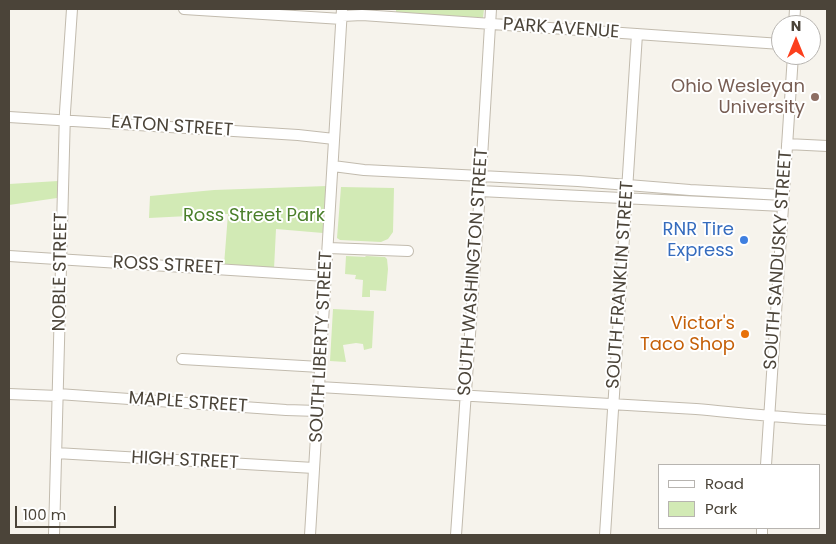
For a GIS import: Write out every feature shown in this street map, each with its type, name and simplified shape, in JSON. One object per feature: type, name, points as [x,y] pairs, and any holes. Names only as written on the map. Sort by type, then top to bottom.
[{"type":"street","name":"NOBLE STREET","points":[[54,535],[65,121],[72,9]]},
{"type":"street","name":"PARK AVENUE","points":[[184,9],[362,16],[771,43]]},
{"type":"street","name":"SOUTH WASHINGTON STREET","points":[[456,535],[491,9]]},
{"type":"street","name":"SOUTH LIBERTY STREET","points":[[310,535],[342,15]]},
{"type":"street","name":"SOUTH FRANKLIN STREET","points":[[605,535],[637,34]]},
{"type":"street","name":"SOUTH SANDUSKY STREET","points":[[766,464],[791,65]]},
{"type":"street","name":"EATON STREET","points":[[9,117],[298,135],[334,139]]},
{"type":"street","points":[[787,144],[827,146]]},
{"type":"street","points":[[333,166],[364,170],[480,175],[783,195]]},
{"type":"street","points":[[480,192],[783,206]]},
{"type":"street","points":[[328,248],[408,251]]},
{"type":"street","name":"ROSS STREET","points":[[9,256],[326,276]]},
{"type":"street","points":[[182,359],[320,367]]},
{"type":"street","points":[[319,387],[696,409],[827,420]]},
{"type":"street","name":"MAPLE STREET","points":[[9,394],[58,395],[318,411]]},
{"type":"street","name":"HIGH STREET","points":[[56,453],[314,468]]},
{"type":"green space","points":[[396,9],[484,9],[483,18],[396,13]]},
{"type":"green space","points":[[58,181],[57,198],[9,205],[9,184]]},
{"type":"green space","name":"Ross Street Park","points":[[327,186],[323,233],[276,229],[274,269],[224,265],[228,214],[149,218],[150,196],[214,190]]},
{"type":"green space","points":[[341,187],[394,188],[393,232],[388,239],[381,242],[340,240],[337,238]]},
{"type":"green space","points":[[346,256],[385,257],[388,269],[386,291],[370,290],[370,297],[362,297],[363,280],[355,279],[356,275],[345,274]]},
{"type":"green space","points":[[333,309],[374,311],[372,348],[364,350],[363,344],[356,343],[343,345],[346,362],[330,361]]},
{"type":"place","name":"Ohio Wesleyan University","points":[[815,97]]},
{"type":"place","name":"RNR Tire Express","points":[[744,240]]},
{"type":"place","name":"Victor's Taco Shop","points":[[745,334]]}]
